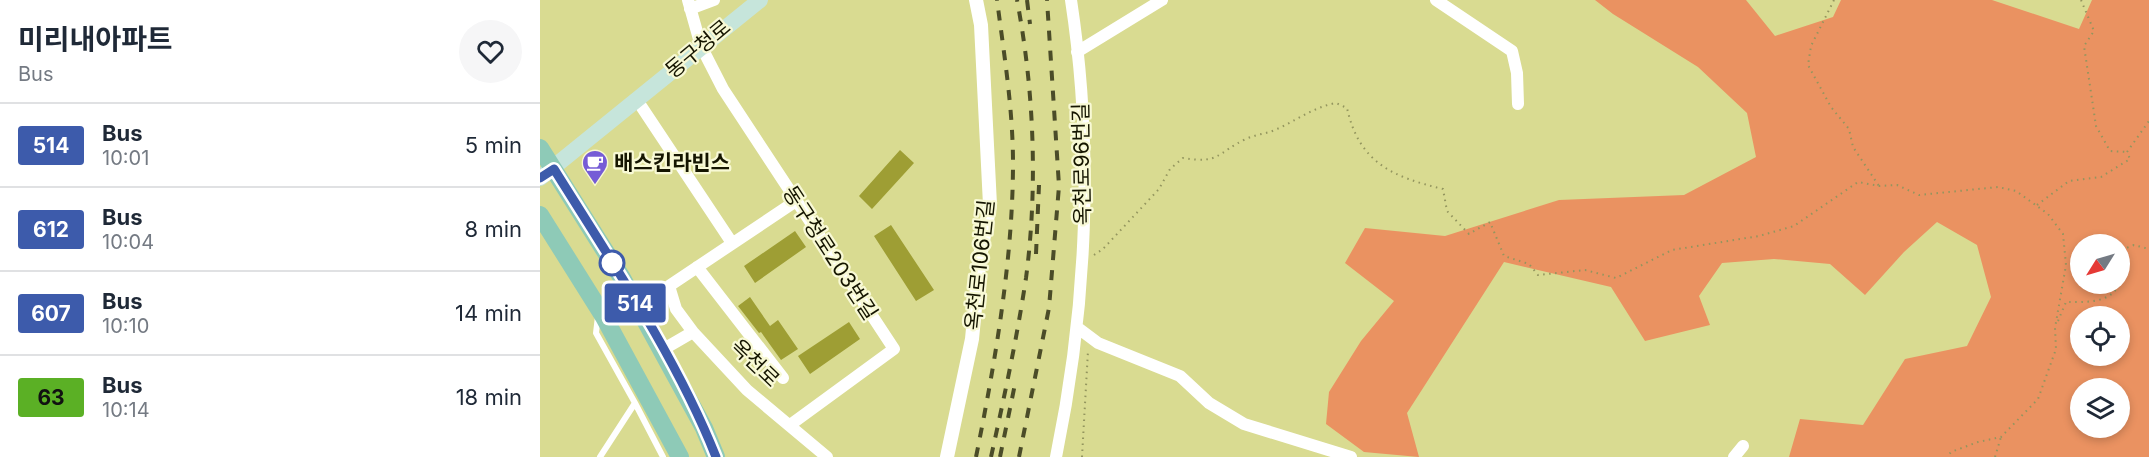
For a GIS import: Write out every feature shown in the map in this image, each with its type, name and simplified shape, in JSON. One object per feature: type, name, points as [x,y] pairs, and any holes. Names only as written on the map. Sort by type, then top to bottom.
[{"type":"main road","name":"동구청로","points":[[547,174],[760,0]]},
{"type":"main road","points":[[540,148],[547,174],[636,304],[704,428],[716,457]]},
{"type":"main road","points":[[540,214],[599,309],[680,457]]},
{"type":"street","points":[[689,4],[714,0]]},
{"type":"street","name":"옥천로106번길","points":[[947,457],[972,339],[981,256],[990,205],[981,25],[976,0]]},
{"type":"street","name":"옥천로96번길","points":[[1056,457],[1077,330],[1082,264],[1084,159],[1071,0]]},
{"type":"street","points":[[1077,52],[1162,0]]},
{"type":"street","points":[[1436,0],[1512,51],[1517,73],[1518,104]]},
{"type":"street","name":"동구청로203번길","points":[[689,4],[701,46],[723,89],[894,349],[790,425]]},
{"type":"street","points":[[638,100],[732,243]]},
{"type":"street","points":[[636,304],[669,286],[796,201]]},
{"type":"street","points":[[698,267],[783,378]]},
{"type":"street","name":"옥천로","points":[[669,286],[676,309],[693,332],[747,390],[827,457]]},
{"type":"street","points":[[1077,330],[1098,343],[1180,376],[1209,403],[1244,424],[1351,457]]},
{"type":"street","points":[[662,350],[693,332]]},
{"type":"street","points":[[1734,457],[1743,446]]},
{"type":"lane","points":[[599,309],[596,333],[663,457]]},
{"type":"lane","points":[[600,457],[635,403]]},
{"type":"path","points":[[1834,0],[1811,46],[1808,65],[1831,107],[1849,129],[1853,147],[1879,186]]},
{"type":"path","points":[[2081,0],[2094,31],[2084,46],[2096,126],[2110,151],[2127,152]]},
{"type":"path","points":[[1082,264],[1103,249],[1160,189],[1170,169],[1183,158],[1202,161],[1220,157],[1246,139],[1276,130],[1299,116],[1336,103],[1347,108],[1353,132],[1388,172],[1413,182],[1443,189],[1447,212],[1469,234],[1490,222],[1504,256],[1529,264],[1538,275],[1585,270],[1616,278],[1672,250],[1759,236],[1794,226],[1858,182],[1879,186],[1898,185],[1919,195],[1998,187],[2016,191],[2048,214],[2063,234],[2066,265],[2055,328],[2056,349],[2038,399],[2001,437],[1995,457]]},
{"type":"path","points":[[2127,152],[2149,121]]},
{"type":"path","points":[[2037,205],[2069,181],[2101,177],[2130,159],[2127,152]]},
{"type":"path","points":[[2130,247],[2134,245],[2149,249]]},
{"type":"path","points":[[2055,328],[2066,302],[2096,302],[2109,294]]},
{"type":"path","points":[[1077,330],[1085,339],[1088,347],[1082,457]]},
{"type":"path","points":[[1947,457],[1951,452],[1978,442],[2001,437]]},
{"type":"shaded area","points":[[1595,0],[1746,0],[1775,36],[1833,17],[1841,0],[1992,0],[2079,29],[2092,0],[2149,0],[2149,457],[1789,457],[1800,419],[1863,425],[1905,359],[1967,346],[1991,297],[1977,245],[1937,222],[1904,252],[1865,295],[1830,264],[1774,259],[1722,263],[1699,296],[1710,325],[1645,341],[1611,287],[1504,262],[1407,413],[1419,457],[1364,452],[1326,424],[1329,392],[1361,341],[1394,301],[1345,263],[1365,228],[1445,236],[1559,200],[1684,195],[1756,157],[1747,113],[1698,67],[1613,14]]},
{"type":"building","points":[[900,150],[914,163],[872,209],[859,196]]},
{"type":"building","points":[[891,225],[934,290],[916,301],[874,236]]},
{"type":"building","points":[[795,231],[806,247],[755,283],[744,266]]},
{"type":"building","points":[[750,297],[770,326],[778,320],[798,349],[781,360],[738,306]]},
{"type":"building","points":[[849,322],[860,339],[810,374],[798,356]]},
{"type":"railway","points":[[976,457],[1002,311],[1012,199],[1013,163],[1008,82],[997,0]]},
{"type":"railway","points":[[991,457],[1026,278],[1032,209],[1030,103],[1017,0]]},
{"type":"railway","points":[[1027,0],[1030,24]]},
{"type":"railway","points":[[1019,457],[1049,308],[1059,186],[1047,0]]},
{"type":"railway","points":[[1036,254],[1039,185]]},
{"type":"railway","points":[[1000,457],[1015,384]]},
{"type":"bus line","name":"514","points":[[540,178],[554,169],[622,278],[704,428],[716,457]]},
{"type":"place","name":"배스킨라빈스","points":[[595,186]]}]
